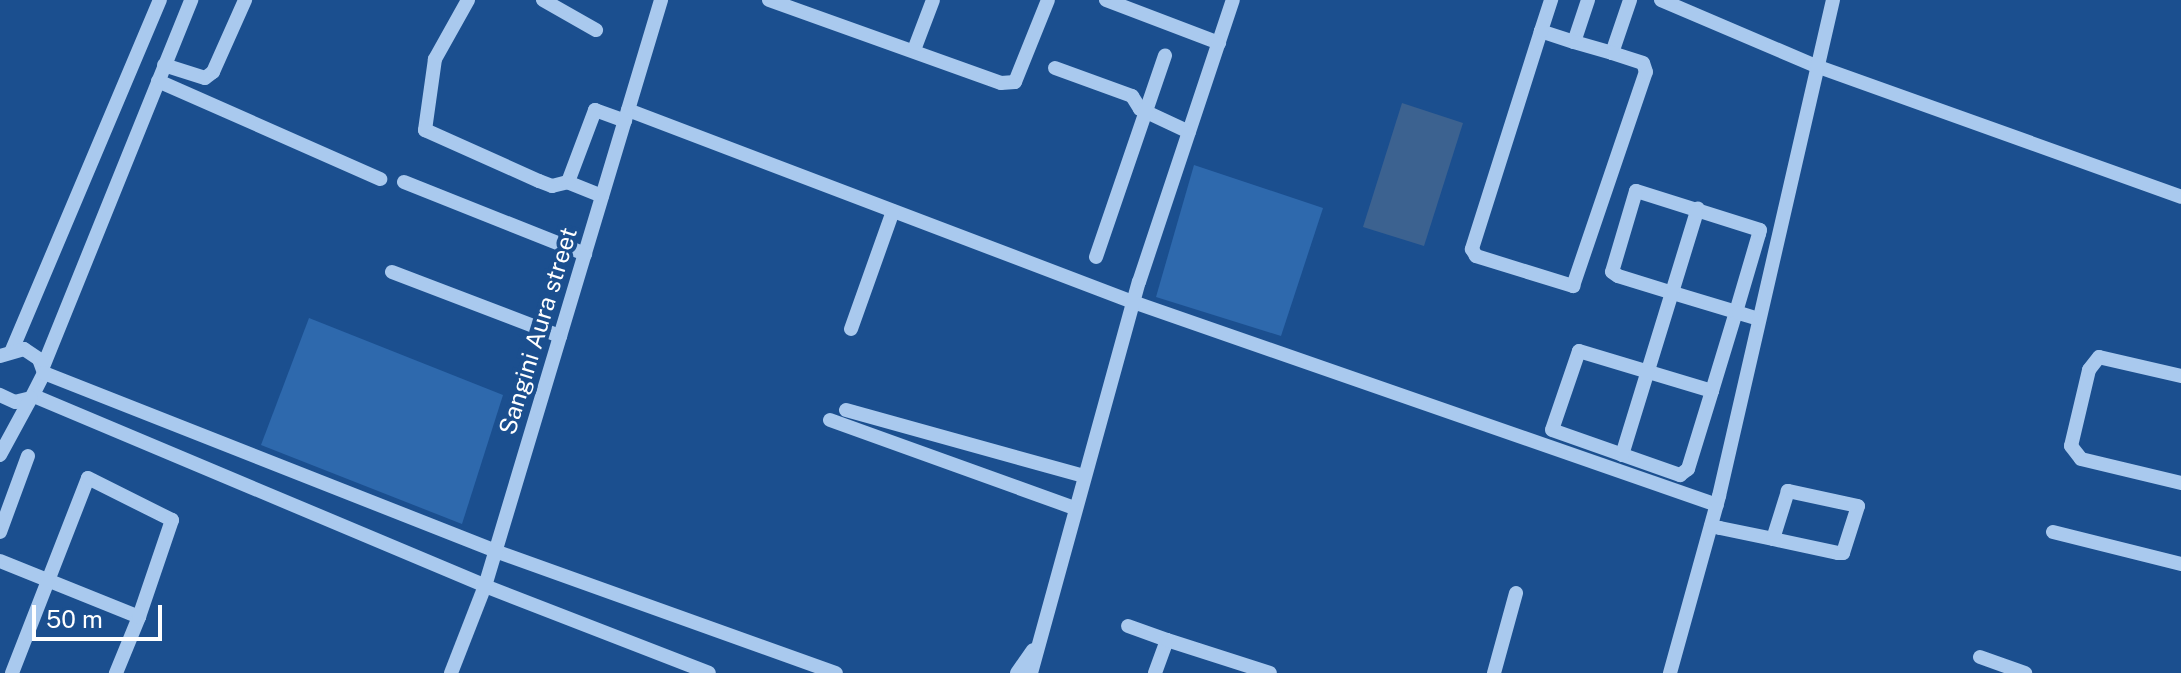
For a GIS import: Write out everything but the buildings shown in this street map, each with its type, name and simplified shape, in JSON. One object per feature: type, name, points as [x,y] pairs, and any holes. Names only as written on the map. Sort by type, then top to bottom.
[{"type":"street","points":[[160,0],[4,351],[32,353],[44,370],[495,551],[836,673]]},
{"type":"street","points":[[0,455],[33,397],[191,0]]},
{"type":"street","points":[[164,65],[205,78],[213,72],[245,0]]},
{"type":"street","points":[[468,0],[435,59],[425,130],[552,186],[568,182],[602,196]]},
{"type":"street","points":[[543,0],[596,30]]},
{"type":"street","name":"Sangini Aura street","points":[[451,673],[485,586],[661,0]]},
{"type":"street","points":[[769,0],[792,3],[1001,83],[1015,82],[1048,0]]},
{"type":"street","points":[[914,50],[933,0]]},
{"type":"street","points":[[1106,0],[1219,43]]},
{"type":"street","points":[[1031,673],[1133,302],[1233,0]]},
{"type":"street","points":[[1541,31],[1643,63],[1646,72],[1573,286],[1476,256],[1472,249],[1541,31],[1551,0]]},
{"type":"street","points":[[1574,42],[1588,0]]},
{"type":"street","points":[[1612,53],[1630,0]]},
{"type":"street","points":[[1661,0],[1816,66],[2181,197]]},
{"type":"street","points":[[1670,673],[1717,505],[1833,0]]},
{"type":"street","points":[[1096,257],[1165,55]]},
{"type":"street","points":[[1055,68],[1132,96],[1146,112],[1189,132]]},
{"type":"street","points":[[158,81],[380,179]]},
{"type":"street","points":[[568,182],[595,110],[626,116],[893,211],[1133,302],[1717,505]]},
{"type":"street","points":[[404,182],[585,254]]},
{"type":"street","points":[[1712,391],[1583,351],[1574,358],[1553,432],[1687,473],[1712,391],[1736,312],[1760,230],[1636,191],[1616,254],[1615,275],[1673,293],[1736,312],[1759,319]]},
{"type":"street","points":[[1622,455],[1698,208]]},
{"type":"street","points":[[851,329],[893,211]]},
{"type":"street","points":[[392,272],[560,336]]},
{"type":"street","points":[[2181,376],[2099,357],[2089,370],[2071,446],[2081,459],[2181,483]]},
{"type":"street","points":[[0,395],[15,402],[33,397],[485,586],[709,673]]},
{"type":"street","points":[[846,410],[1084,476]]},
{"type":"street","points":[[830,420],[1075,508]]},
{"type":"street","points":[[0,532],[28,456]]},
{"type":"street","points":[[12,673],[51,582],[88,478],[172,520],[116,673]]},
{"type":"street","points":[[1711,526],[1773,539],[1843,553],[1858,506],[1788,491],[1773,539]]},
{"type":"street","points":[[2053,532],[2181,564]]},
{"type":"street","points":[[0,561],[139,617]]},
{"type":"street","points":[[1494,673],[1516,593]]},
{"type":"street","points":[[1128,626],[1270,673]]},
{"type":"street","points":[[1155,673],[1167,640]]},
{"type":"street","points":[[1017,673],[1037,643]]},
{"type":"street","points":[[1980,657],[2025,673]]},
{"type":"shaded area","points":[[1402,103],[1463,123],[1424,246],[1363,227]]},
{"type":"shaded area","points":[[1194,165],[1323,208],[1281,336],[1156,297]]},
{"type":"shaded area","points":[[309,318],[503,395],[462,524],[261,445]]}]
